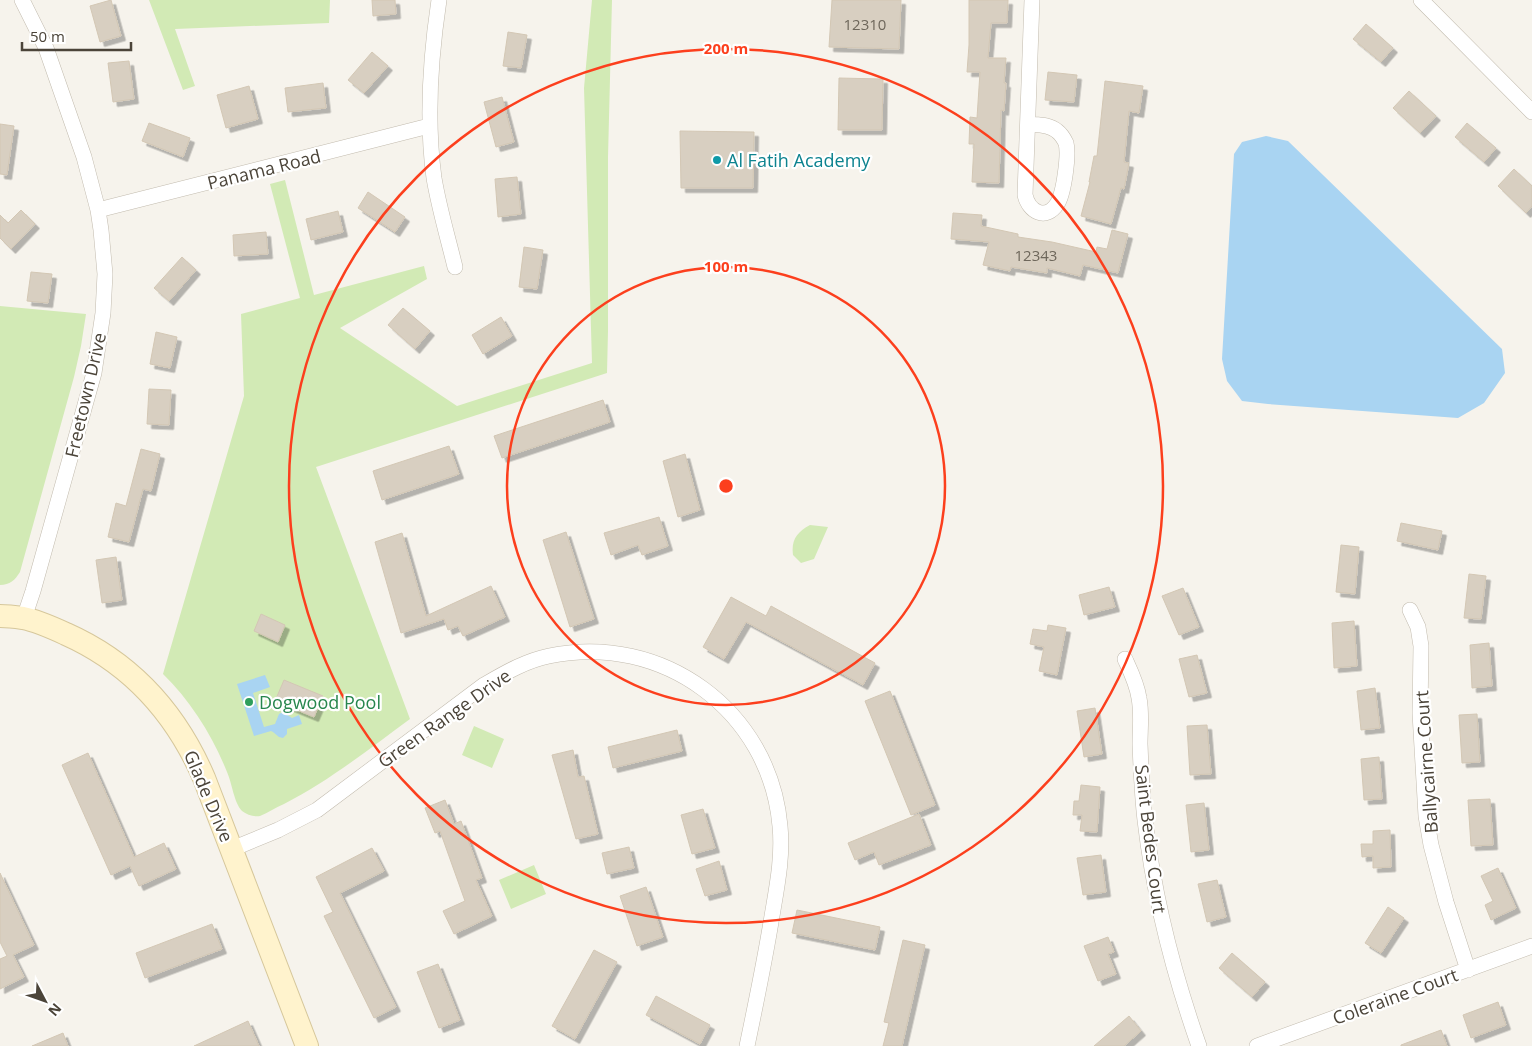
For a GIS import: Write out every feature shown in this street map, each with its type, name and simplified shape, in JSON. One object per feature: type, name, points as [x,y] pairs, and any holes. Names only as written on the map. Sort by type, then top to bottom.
[{"type":"street","name":"Freetown Drive","points":[[22,0],[46,48],[96,196],[101,230],[104,274],[103,313],[94,373],[76,442],[24,618]]},
{"type":"street","points":[[439,0],[430,74],[430,126],[435,179],[455,267]]},
{"type":"street","points":[[1028,124],[1049,126],[1057,130],[1066,144],[1067,155],[1061,198],[1049,212],[1040,213],[1031,209],[1024,195],[1032,0]]},
{"type":"street","points":[[1421,0],[1532,112]]},
{"type":"street","name":"Panama Road","points":[[98,210],[430,126]]},
{"type":"street","name":"Glade Drive","points":[[0,605],[24,618],[60,631],[102,653],[133,677],[158,703],[178,729],[192,753],[232,849],[307,1046]]},
{"type":"street","name":"Ballycairne Court","points":[[1410,610],[1418,627],[1421,646],[1420,723],[1426,816],[1431,845],[1446,902],[1468,970]]},
{"type":"street","name":"Glade Drive","points":[[0,616],[24,618]]},
{"type":"street","name":"Green Range Drive","points":[[232,849],[278,830],[317,810],[484,685],[525,663],[550,656],[601,652],[627,655],[676,671],[712,695],[731,713],[761,756],[776,799],[780,826],[781,852],[779,872],[765,959],[747,1046]]},
{"type":"street","name":"Saint Bedes Court","points":[[1125,659],[1140,700],[1140,766],[1152,871],[1172,964],[1199,1046]]},
{"type":"street","name":"Coleraine Court","points":[[1258,1046],[1532,946]]},
{"type":"green space","points":[[149,0],[330,0],[329,23],[175,29],[195,86],[183,90]]},
{"type":"green space","points":[[592,0],[612,0],[608,157],[607,373],[316,467],[410,719],[301,795],[260,816],[248,815],[242,811],[237,803],[227,772],[208,733],[183,696],[163,674],[244,396],[241,314],[300,298],[270,184],[285,180],[314,295],[424,266],[427,279],[340,328],[457,406],[592,363],[584,88]]},
{"type":"green space","points":[[0,306],[86,314],[74,377],[20,572],[12,582],[0,585]]},
{"type":"green space","points":[[810,525],[828,527],[814,559],[801,563],[793,555],[793,545],[798,534]]},
{"type":"green space","points":[[474,726],[504,739],[492,768],[462,755]]},
{"type":"green space","points":[[534,865],[546,894],[511,909],[499,880]]},
{"type":"water","points":[[1266,136],[1288,141],[1502,349],[1505,373],[1484,403],[1458,418],[1242,401],[1227,381],[1222,359],[1234,154],[1242,142]]},
{"type":"water","name":"Dogwood Pool","points":[[265,675],[270,687],[253,693],[264,727],[275,724],[279,714],[283,712],[292,718],[299,715],[302,724],[287,729],[287,734],[283,738],[271,731],[254,736],[237,684]]},
{"type":"building","points":[[111,0],[121,36],[100,42],[90,6]]},
{"type":"building","points":[[372,0],[395,0],[396,14],[373,16]]},
{"type":"building","points":[[832,0],[901,0],[899,49],[829,47]]},
{"type":"building","points":[[969,0],[1008,0],[1007,23],[991,23],[988,58],[1006,58],[1004,111],[1001,110],[999,183],[972,182],[974,144],[969,144],[970,117],[977,118],[980,72],[967,72]]},
{"type":"building","points":[[1366,24],[1393,48],[1381,62],[1353,39]]},
{"type":"building","points":[[508,32],[527,35],[521,68],[503,66]]},
{"type":"building","points":[[372,52],[388,66],[364,93],[348,80]]},
{"type":"building","points":[[129,61],[134,99],[113,102],[108,63]]},
{"type":"building","points":[[1048,72],[1077,75],[1074,102],[1045,100]]},
{"type":"building","points":[[839,78],[883,79],[882,130],[838,130]]},
{"type":"building","points":[[1105,81],[1143,86],[1139,113],[1129,111],[1124,162],[1129,163],[1124,189],[1121,188],[1111,224],[1081,216],[1090,182],[1094,156],[1097,156]]},
{"type":"building","points":[[323,83],[326,108],[288,112],[285,88]]},
{"type":"building","points":[[249,86],[258,119],[226,128],[217,95]]},
{"type":"building","points":[[1409,91],[1436,116],[1420,133],[1393,108]]},
{"type":"building","points":[[502,97],[514,142],[496,147],[484,102]]},
{"type":"building","points":[[149,123],[190,138],[183,157],[142,141]]},
{"type":"building","points":[[1467,123],[1496,148],[1484,162],[1455,137]]},
{"type":"building","points":[[0,124],[14,126],[7,175],[0,174]]},
{"type":"building","name":"Al Fatih Academy","points":[[680,131],[754,132],[753,188],[681,188]]},
{"type":"building","points":[[1514,169],[1532,186],[1532,206],[1526,213],[1498,186]]},
{"type":"building","points":[[517,177],[521,214],[498,217],[495,179]]},
{"type":"building","points":[[368,192],[405,217],[395,232],[358,208]]},
{"type":"building","points":[[21,210],[35,224],[11,249],[0,238],[0,215],[8,223]]},
{"type":"building","points":[[338,211],[343,232],[311,240],[306,219]]},
{"type":"building","points":[[953,213],[982,215],[981,226],[1018,234],[1018,237],[1052,242],[1096,252],[1097,247],[1107,249],[1112,230],[1128,234],[1118,273],[1083,265],[1080,276],[1047,268],[1047,273],[1011,267],[1010,271],[983,265],[989,242],[951,239]]},
{"type":"building","points":[[266,232],[268,254],[234,256],[233,235]]},
{"type":"building","points":[[524,247],[543,250],[537,289],[519,287]]},
{"type":"building","points":[[182,257],[196,270],[169,301],[154,288]]},
{"type":"building","points":[[31,272],[52,274],[48,303],[27,301]]},
{"type":"building","points":[[403,308],[430,331],[415,349],[388,325]]},
{"type":"building","points":[[501,317],[512,336],[483,354],[472,335]]},
{"type":"building","points":[[156,332],[177,337],[170,368],[150,364]]},
{"type":"building","points":[[149,389],[171,390],[169,425],[147,424]]},
{"type":"building","points":[[603,400],[610,422],[502,458],[494,436]]},
{"type":"building","points":[[449,446],[459,474],[382,500],[373,471]]},
{"type":"building","points":[[141,449],[160,454],[151,491],[143,489],[129,542],[108,537],[116,503],[126,506]]},
{"type":"building","points":[[685,454],[700,510],[678,517],[663,461]]},
{"type":"building","points":[[659,517],[668,546],[642,555],[638,545],[611,555],[604,533]]},
{"type":"building","points":[[1401,523],[1442,531],[1438,550],[1397,541]]},
{"type":"building","points":[[566,532],[594,619],[570,627],[543,540]]},
{"type":"building","points":[[402,533],[426,616],[491,586],[505,617],[463,636],[458,626],[448,630],[444,619],[401,633],[375,542]]},
{"type":"building","points":[[1341,545],[1359,547],[1355,594],[1336,592]]},
{"type":"building","points":[[116,557],[122,600],[102,603],[96,560]]},
{"type":"building","points":[[1469,574],[1486,576],[1481,619],[1464,618]]},
{"type":"building","points":[[1109,587],[1115,607],[1084,615],[1079,595]]},
{"type":"building","points":[[1183,588],[1199,627],[1179,635],[1162,596]]},
{"type":"building","points":[[731,597],[766,616],[771,606],[875,663],[863,685],[746,622],[724,659],[703,647]]},
{"type":"building","points":[[261,614],[285,625],[278,642],[254,631]]},
{"type":"building","points":[[1354,621],[1357,666],[1334,668],[1332,623]]},
{"type":"building","points":[[1048,625],[1066,628],[1057,675],[1039,671],[1044,647],[1030,644],[1033,629],[1047,631]]},
{"type":"building","points":[[1489,643],[1492,686],[1472,688],[1470,645]]},
{"type":"building","points":[[1197,655],[1207,693],[1189,697],[1179,659]]},
{"type":"building","points":[[284,680],[323,696],[314,717],[275,701]]},
{"type":"building","points":[[1375,688],[1380,728],[1361,730],[1357,691]]},
{"type":"building","points":[[890,691],[935,805],[911,815],[865,701]]},
{"type":"building","points":[[1095,708],[1102,754],[1084,757],[1077,711]]},
{"type":"building","points":[[1477,714],[1480,762],[1462,763],[1459,715]]},
{"type":"building","points":[[1207,725],[1211,774],[1190,775],[1187,726]]},
{"type":"building","points":[[677,730],[682,751],[613,768],[608,747]]},
{"type":"building","points":[[573,750],[578,777],[584,776],[598,834],[576,839],[552,755]]},
{"type":"building","points":[[88,753],[134,857],[164,843],[176,869],[139,886],[130,866],[111,875],[62,765]]},
{"type":"building","points":[[1379,757],[1382,799],[1364,800],[1361,759]]},
{"type":"building","points":[[1081,785],[1100,787],[1097,832],[1080,831],[1082,815],[1073,815],[1074,801],[1079,801]]},
{"type":"building","points":[[1490,799],[1493,845],[1471,846],[1468,800]]},
{"type":"building","points":[[445,800],[454,824],[461,821],[482,878],[476,880],[492,916],[454,934],[443,911],[465,901],[440,831],[435,833],[425,808]]},
{"type":"building","points":[[1204,803],[1209,850],[1191,852],[1186,805]]},
{"type":"building","points":[[703,809],[715,848],[692,854],[681,815]]},
{"type":"building","points":[[919,814],[931,845],[879,865],[874,852],[855,860],[848,843]]},
{"type":"building","points":[[1390,830],[1391,867],[1373,868],[1373,856],[1362,857],[1361,844],[1373,844],[1373,831]]},
{"type":"building","points":[[629,847],[634,868],[607,874],[602,853]]},
{"type":"building","points":[[372,848],[384,871],[340,893],[396,1007],[374,1018],[324,916],[333,912],[316,877]]},
{"type":"building","points":[[1101,855],[1106,892],[1083,895],[1077,858]]},
{"type":"building","points":[[719,861],[727,890],[705,896],[696,869]]},
{"type":"building","points":[[1498,868],[1516,908],[1491,920],[1485,905],[1493,901],[1481,876]]},
{"type":"building","points":[[0,873],[34,945],[13,955],[24,977],[0,989],[0,959],[7,956],[0,942]]},
{"type":"building","points":[[1217,880],[1226,917],[1207,922],[1198,884]]},
{"type":"building","points":[[646,887],[663,937],[637,946],[620,896]]},
{"type":"building","points":[[1388,907],[1404,918],[1381,953],[1365,943]]},
{"type":"building","points":[[797,910],[880,927],[875,950],[792,933]]},
{"type":"building","points":[[212,924],[222,949],[145,978],[136,953]]},
{"type":"building","points":[[1108,937],[1114,952],[1108,954],[1116,974],[1098,981],[1084,946]]},
{"type":"building","points":[[903,940],[925,945],[902,1046],[883,1046],[889,1023],[884,1022]]},
{"type":"building","points":[[594,950],[617,962],[575,1039],[552,1026]]},
{"type":"building","points":[[1232,953],[1265,982],[1252,997],[1219,968]]},
{"type":"building","points":[[438,964],[460,1020],[439,1028],[417,972]]},
{"type":"building","points":[[656,996],[710,1025],[700,1044],[646,1015]]},
{"type":"building","points":[[1498,1002],[1506,1025],[1471,1038],[1463,1015]]},
{"type":"building","points":[[1129,1016],[1141,1031],[1124,1046],[1094,1046]]},
{"type":"building","points":[[248,1021],[259,1046],[194,1046]]},
{"type":"building","points":[[1441,1030],[1447,1046],[1401,1046],[1401,1045]]},
{"type":"building","points":[[63,1033],[68,1046],[32,1046]]},
{"type":"place","name":"Al Fatih Academy","points":[[717,160]]},
{"type":"place","name":"Dogwood Pool","points":[[249,702]]}]
